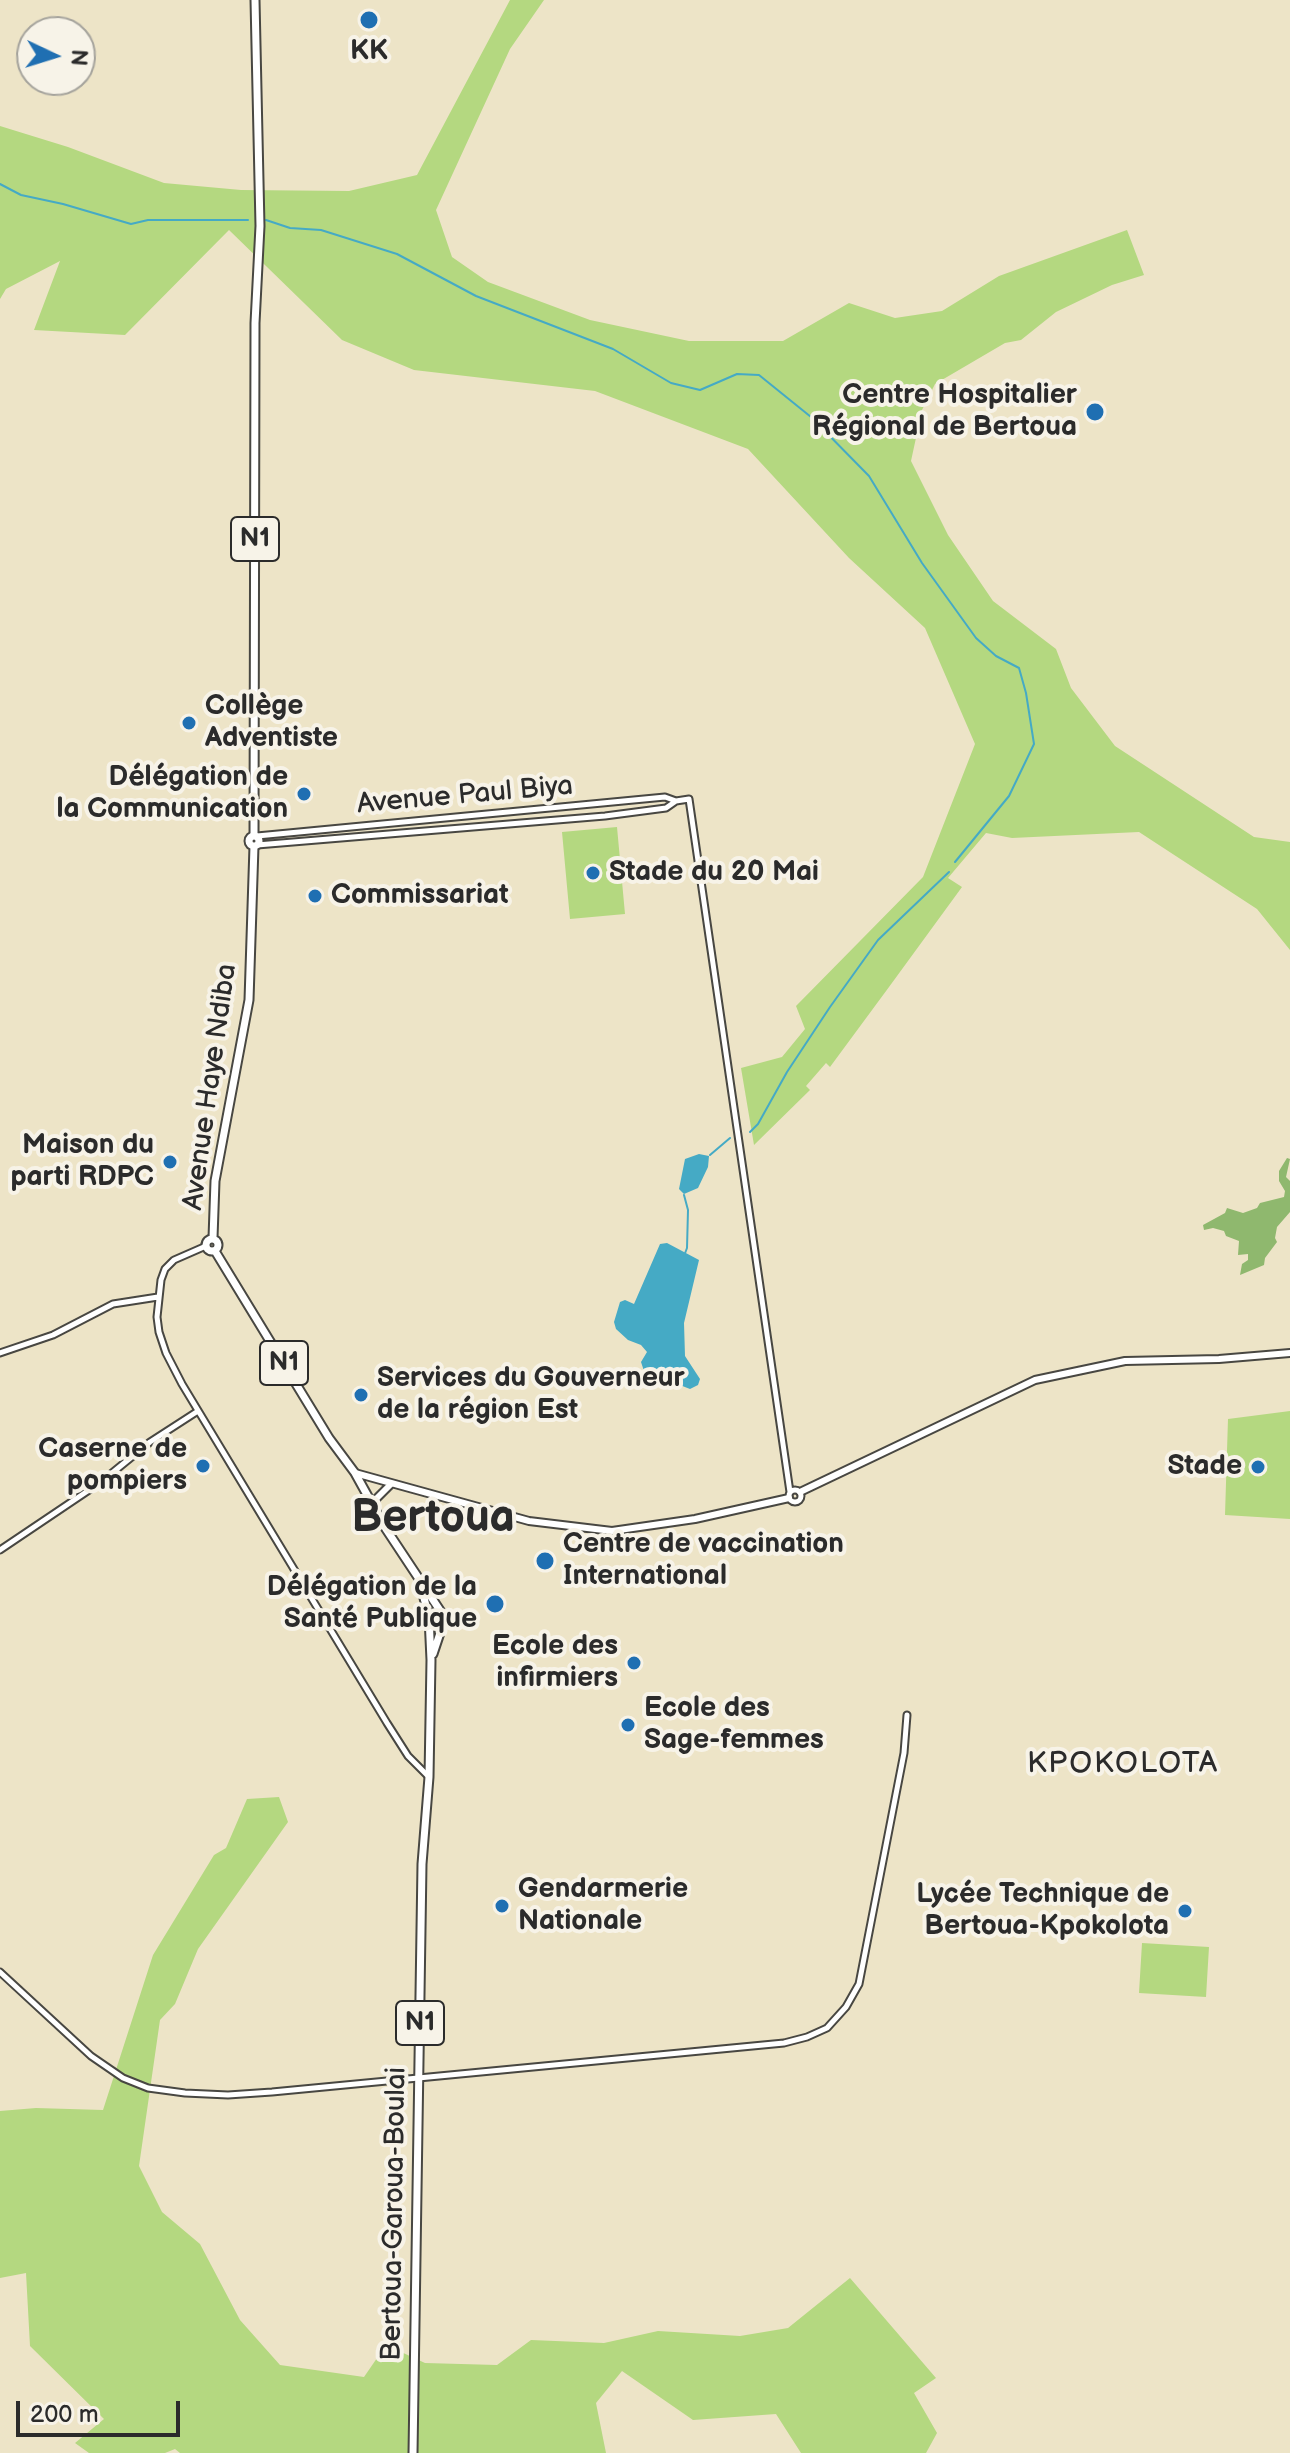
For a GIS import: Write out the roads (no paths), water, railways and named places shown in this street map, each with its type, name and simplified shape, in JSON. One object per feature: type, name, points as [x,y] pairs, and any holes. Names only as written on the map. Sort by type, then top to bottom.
[{"type":"highway","name":"N1","points":[[255,0],[260,226],[255,323],[256,841]]},
{"type":"highway","name":"Avenue Haye Ndiba","points":[[213,1238],[215,1181],[249,1000],[256,841]]},
{"type":"highway","points":[[213,1238],[219,1245],[215,1251],[210,1251],[207,1241],[213,1238]]},
{"type":"highway","name":"N1","points":[[215,1251],[419,1579]]},
{"type":"highway","name":"Bertoua-Garoua-Boulai","points":[[419,1579],[443,1615],[431,1660]]},
{"type":"highway","name":"Bertoua-Garoua-Boulai","points":[[413,2453],[422,1864],[429,1777],[431,1660],[429,1617],[419,1579]]},
{"type":"main road","points":[[799,1491],[1035,1380],[1125,1361],[1219,1359],[1290,1353]]},
{"type":"main road","points":[[355,1473],[529,1521],[612,1531],[695,1519],[789,1495]]},
{"type":"main road","points":[[375,1507],[377,1498],[391,1484]]},
{"type":"street","name":"Avenue Paul Biya","points":[[256,841],[665,797],[676,801]]},
{"type":"street","points":[[256,841],[605,816],[666,808],[676,801],[689,799],[788,1470],[789,1495],[797,1502],[800,1499],[799,1491],[788,1470]]},
{"type":"street","points":[[206,1246],[186,1253],[169,1264],[161,1280],[158,1297],[159,1332],[182,1384],[387,1723],[408,1756],[429,1777]]},
{"type":"street","points":[[0,1353],[53,1335],[113,1304],[158,1297]]},
{"type":"street","points":[[0,1550],[198,1411]]},
{"type":"street","points":[[789,1495],[799,1491]]},
{"type":"street","points":[[0,1972],[91,2056],[123,2078],[148,2088],[228,2095],[784,2043],[827,2028],[852,1998],[859,1984],[904,1753],[907,1715]]},
{"type":"water","points":[[699,1154],[709,1156],[708,1167],[698,1188],[684,1194],[679,1189],[685,1159]]},
{"type":"water","points":[[667,1243],[699,1260],[684,1323],[685,1356],[700,1379],[698,1385],[690,1389],[644,1371],[641,1362],[647,1352],[641,1345],[628,1340],[616,1329],[614,1322],[620,1302],[625,1300],[634,1304],[660,1244]]},
{"type":"waterway","points":[[0,184],[21,195],[131,224],[148,220],[248,220]]},
{"type":"waterway","points":[[266,220],[290,228],[321,230],[397,254],[476,296],[613,349],[671,383],[700,390],[737,374],[759,375],[811,417],[869,476],[922,563],[976,638],[996,656],[1019,668],[1034,744],[1009,796],[955,862]]},
{"type":"waterway","points":[[750,1132],[758,1124],[787,1072],[830,1007],[878,940],[949,872]]},
{"type":"waterway","points":[[710,1155],[730,1138]]},
{"type":"waterway","points":[[684,1195],[688,1210],[684,1256]]},
{"type":"place","name":"KK","points":[[369,20]]},
{"type":"place","name":"Centre Hospitalier Régional de Bertoua","points":[[1095,412]]},
{"type":"place","name":"Collège Adventiste","points":[[189,723]]},
{"type":"place","name":"Délégation de la Communication","points":[[304,794]]},
{"type":"place","name":"Stade du 20 Mai","points":[[593,873]]},
{"type":"place","name":"Commissariat","points":[[315,896]]},
{"type":"place","name":"Maison du parti RDPC","points":[[170,1162]]},
{"type":"place","name":"Services du Gouverneur de la région Est","points":[[361,1395]]},
{"type":"place","name":"Caserne de pompiers","points":[[203,1466]]},
{"type":"place","name":"Stade","points":[[1258,1467]]},
{"type":"place","name":"Centre de vaccination International","points":[[545,1561]]},
{"type":"place","name":"Délégation de la Santé Publique","points":[[495,1604]]},
{"type":"place","name":"Ecole des infirmiers","points":[[634,1663]]},
{"type":"place","name":"Ecole des Sage-femmes","points":[[628,1725]]},
{"type":"place","name":"Gendarmerie Nationale","points":[[502,1906]]},
{"type":"place","name":"Lycée Technique de Bertoua-Kpokolota","points":[[1185,1911]]},
{"type":"district","name":"Bertoua","points":[[433,1520]]},
{"type":"district","name":"KPOKOLOTA","points":[[1123,1764]]}]
